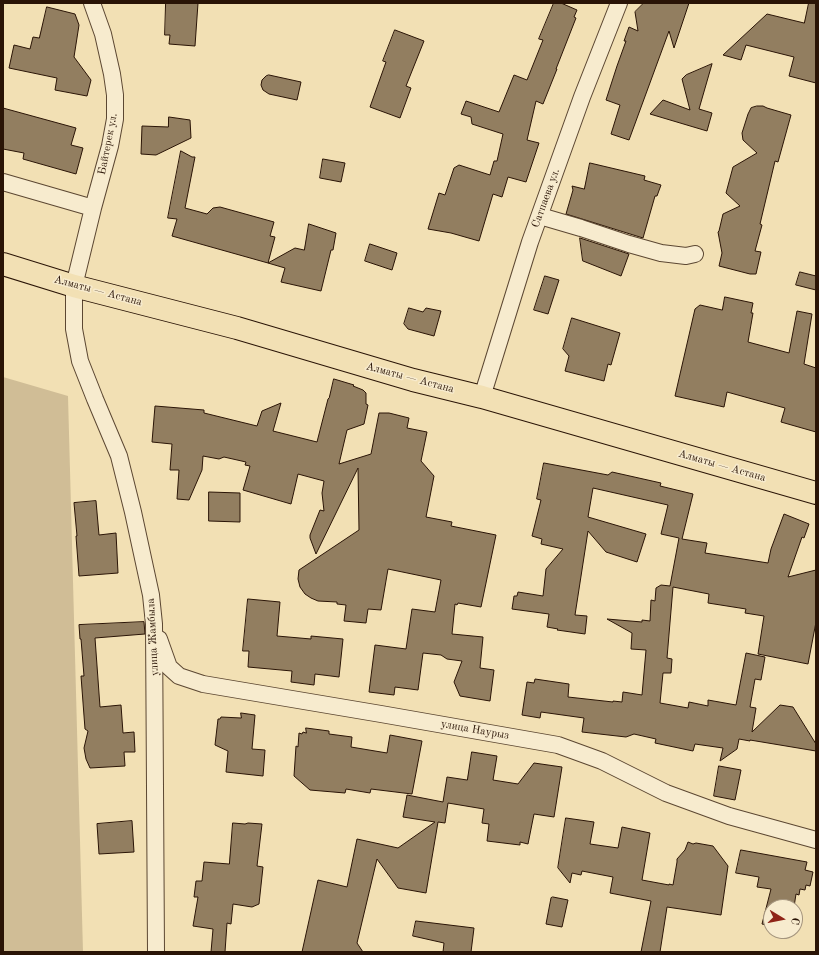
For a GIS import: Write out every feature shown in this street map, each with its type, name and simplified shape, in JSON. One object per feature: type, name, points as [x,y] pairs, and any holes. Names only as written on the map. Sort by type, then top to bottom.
[{"type":"highway","name":"Алматы — Астана","points":[[3,264],[74,286],[236,328],[413,380],[482,397],[816,493]]},
{"type":"street","name":"Байтерек ул.","points":[[74,286],[110,146],[115,119],[116,95],[103,34],[92,3]]},
{"type":"street","name":"Сатпаева ул.","points":[[482,397],[540,216],[582,97],[619,3]]},
{"type":"street","points":[[3,182],[93,208]]},
{"type":"street","points":[[540,216],[661,253],[686,256],[695,254]]},
{"type":"street","name":"улица Жамбыла","points":[[74,286],[74,329],[80,361],[119,456],[151,595],[154,624],[156,952]]},
{"type":"street","name":"улица Наурыз","points":[[154,624],[169,667],[179,676],[203,684],[558,745],[602,761],[666,793],[729,816],[816,840]]},
{"type":"shaded area","points":[[3,377],[68,396],[83,952],[3,952]]},
{"type":"building","points":[[166,3],[198,3],[195,46],[169,44],[170,35],[165,35]]},
{"type":"building","points":[[554,3],[561,3],[577,10],[574,17],[576,18],[543,104],[536,101],[527,140],[539,143],[526,182],[508,177],[502,197],[493,194],[479,241],[451,233],[428,229],[439,193],[445,195],[454,168],[459,165],[490,175],[494,161],[497,161],[503,134],[472,124],[471,117],[461,114],[466,101],[499,112],[514,75],[527,80],[543,40],[539,39]]},
{"type":"building","points":[[644,3],[689,3],[674,48],[669,31],[629,140],[611,134],[620,105],[606,100],[626,41],[624,41],[629,27],[638,31],[635,12]]},
{"type":"building","points":[[809,3],[816,3],[816,83],[789,76],[794,57],[746,45],[741,60],[723,55],[767,14],[804,23]]},
{"type":"building","points":[[47,7],[75,14],[79,25],[74,57],[91,80],[87,96],[55,90],[57,78],[9,68],[14,45],[30,49],[33,37],[39,38]]},
{"type":"building","points":[[395,30],[424,41],[406,86],[411,88],[400,118],[370,107],[386,62],[383,61]]},
{"type":"building","points":[[712,64],[699,109],[712,113],[707,131],[650,114],[663,100],[690,110],[682,79],[686,75]]},
{"type":"building","points":[[269,75],[301,82],[297,100],[269,94],[263,90],[261,85],[262,80]]},
{"type":"building","points":[[763,106],[791,115],[778,162],[775,161],[760,224],[762,225],[755,251],[761,252],[756,274],[750,274],[719,266],[722,253],[718,232],[723,214],[740,206],[726,193],[733,167],[757,153],[743,140],[742,133],[751,108]]},
{"type":"building","points":[[3,108],[76,128],[71,145],[83,148],[76,174],[23,159],[24,153],[3,149]]},
{"type":"building","points":[[169,117],[190,120],[191,138],[156,155],[141,154],[142,126],[168,127]]},
{"type":"building","points":[[181,151],[195,157],[185,208],[207,214],[213,208],[220,207],[274,222],[270,236],[275,237],[268,263],[172,236],[177,219],[168,218]]},
{"type":"building","points":[[323,159],[345,163],[341,182],[320,178]]},
{"type":"building","points":[[590,163],[645,176],[644,180],[661,185],[657,196],[655,196],[643,238],[566,214],[573,190],[572,186],[584,189]]},
{"type":"building","points":[[309,224],[336,233],[333,250],[331,250],[321,291],[281,282],[285,268],[268,263],[295,248],[304,250]]},
{"type":"building","points":[[580,238],[629,254],[621,276],[583,261]]},
{"type":"building","points":[[370,244],[397,253],[392,270],[365,261]]},
{"type":"building","points":[[800,272],[816,276],[816,290],[796,285]]},
{"type":"building","points":[[545,276],[559,280],[548,314],[534,310]]},
{"type":"building","points":[[725,297],[753,303],[751,313],[753,313],[748,342],[789,353],[797,311],[812,314],[804,364],[816,368],[816,432],[781,422],[785,408],[727,392],[724,407],[675,396],[695,309],[700,305],[722,310]]},
{"type":"building","points":[[409,308],[423,312],[426,308],[441,311],[434,336],[408,329],[404,324]]},
{"type":"building","points":[[572,318],[620,333],[611,365],[608,364],[604,381],[565,371],[569,356],[563,349]]},
{"type":"building","points":[[334,379],[354,385],[353,386],[363,390],[366,393],[366,404],[368,405],[364,424],[347,430],[339,464],[371,454],[379,413],[389,413],[409,418],[407,428],[427,432],[421,461],[434,476],[426,517],[452,522],[451,526],[496,535],[481,607],[458,603],[457,605],[455,604],[452,634],[483,637],[480,668],[494,670],[490,701],[460,696],[454,682],[462,661],[447,659],[441,655],[423,653],[418,690],[395,687],[394,695],[369,692],[375,645],[406,649],[412,609],[435,612],[441,580],[388,569],[381,610],[368,609],[366,623],[344,621],[346,605],[337,604],[337,602],[318,601],[305,594],[300,587],[298,579],[299,570],[359,530],[358,468],[316,554],[310,535],[320,510],[324,511],[322,493],[324,481],[298,474],[291,504],[243,490],[250,466],[245,465],[246,462],[224,457],[219,459],[203,456],[202,470],[189,500],[177,499],[179,470],[170,470],[172,444],[152,442],[155,406],[204,410],[204,413],[257,426],[262,411],[281,403],[273,431],[317,442]]},
{"type":"building","points":[[544,463],[608,475],[612,472],[661,483],[660,486],[693,494],[682,539],[707,543],[705,553],[768,563],[771,549],[784,514],[809,524],[804,538],[802,537],[788,577],[816,570],[816,622],[808,664],[758,654],[764,616],[745,613],[746,609],[708,603],[709,594],[673,587],[667,658],[672,659],[671,673],[663,673],[660,703],[688,708],[689,702],[708,706],[708,700],[736,705],[746,653],[765,657],[761,680],[755,679],[750,707],[756,708],[752,732],[780,705],[793,707],[816,744],[816,751],[739,739],[737,749],[720,761],[723,748],[695,744],[693,751],[655,743],[656,739],[634,734],[626,737],[582,732],[584,718],[541,712],[540,718],[522,715],[527,682],[534,683],[535,679],[569,684],[568,697],[622,702],[623,692],[642,695],[646,650],[631,649],[632,633],[607,619],[642,622],[642,620],[650,621],[651,600],[655,601],[656,588],[661,585],[670,586],[679,538],[661,534],[668,505],[593,488],[588,517],[646,534],[637,562],[606,552],[588,531],[575,615],[587,616],[585,634],[547,627],[549,614],[512,609],[514,596],[517,596],[518,592],[543,596],[546,569],[563,549],[541,544],[542,539],[532,536],[541,500],[537,499]]},
{"type":"building","points":[[209,492],[240,493],[240,522],[209,521]]},
{"type":"building","points":[[96,501],[99,535],[116,533],[118,573],[79,576],[74,503]]},
{"type":"building","points":[[248,599],[280,602],[277,636],[311,639],[311,636],[343,639],[339,677],[315,674],[314,685],[291,682],[292,671],[248,667],[249,651],[243,651]]},
{"type":"building","points":[[144,622],[145,634],[95,638],[100,707],[121,705],[123,733],[134,732],[135,752],[124,752],[125,766],[90,768],[86,759],[84,748],[88,731],[85,729],[81,676],[84,676],[79,625]]},
{"type":"building","points":[[241,713],[255,715],[252,749],[265,750],[263,776],[226,772],[228,751],[215,745],[218,719],[221,717],[241,718]]},
{"type":"building","points":[[306,728],[329,731],[329,734],[352,737],[351,747],[387,753],[390,735],[422,741],[412,794],[371,789],[370,793],[346,789],[345,793],[310,790],[294,776],[296,746],[298,747],[299,733],[306,733]]},
{"type":"building","points":[[472,752],[497,756],[493,780],[518,784],[534,763],[562,767],[554,817],[534,814],[528,844],[520,842],[520,845],[487,841],[489,824],[482,823],[484,809],[448,803],[445,823],[438,822],[426,893],[398,888],[377,859],[357,943],[363,952],[302,952],[318,880],[347,887],[357,839],[398,848],[435,822],[403,817],[407,795],[443,802],[447,777],[467,780]]},
{"type":"building","points":[[719,766],[741,770],[735,800],[714,796]]},
{"type":"building","points":[[566,818],[594,822],[590,844],[618,848],[622,827],[650,833],[642,880],[673,885],[677,859],[685,850],[688,842],[713,846],[728,866],[721,915],[667,907],[660,952],[641,952],[651,901],[610,893],[613,877],[582,871],[581,875],[572,873],[570,883],[558,868]]},
{"type":"building","points":[[132,821],[134,852],[99,854],[97,824]]},
{"type":"building","points":[[233,823],[262,824],[257,866],[263,867],[259,904],[252,907],[233,904],[231,924],[227,923],[225,952],[211,952],[213,929],[193,926],[198,897],[194,897],[196,881],[202,881],[204,862],[229,864]]},
{"type":"building","points":[[741,850],[807,862],[805,870],[813,872],[810,886],[806,885],[805,890],[800,889],[799,895],[796,894],[795,899],[768,899],[771,889],[757,887],[759,877],[736,873]]},
{"type":"building","points":[[553,897],[568,900],[562,927],[546,924],[551,898]]},
{"type":"building","points":[[416,921],[474,928],[471,952],[443,952],[444,943],[413,936]]}]
